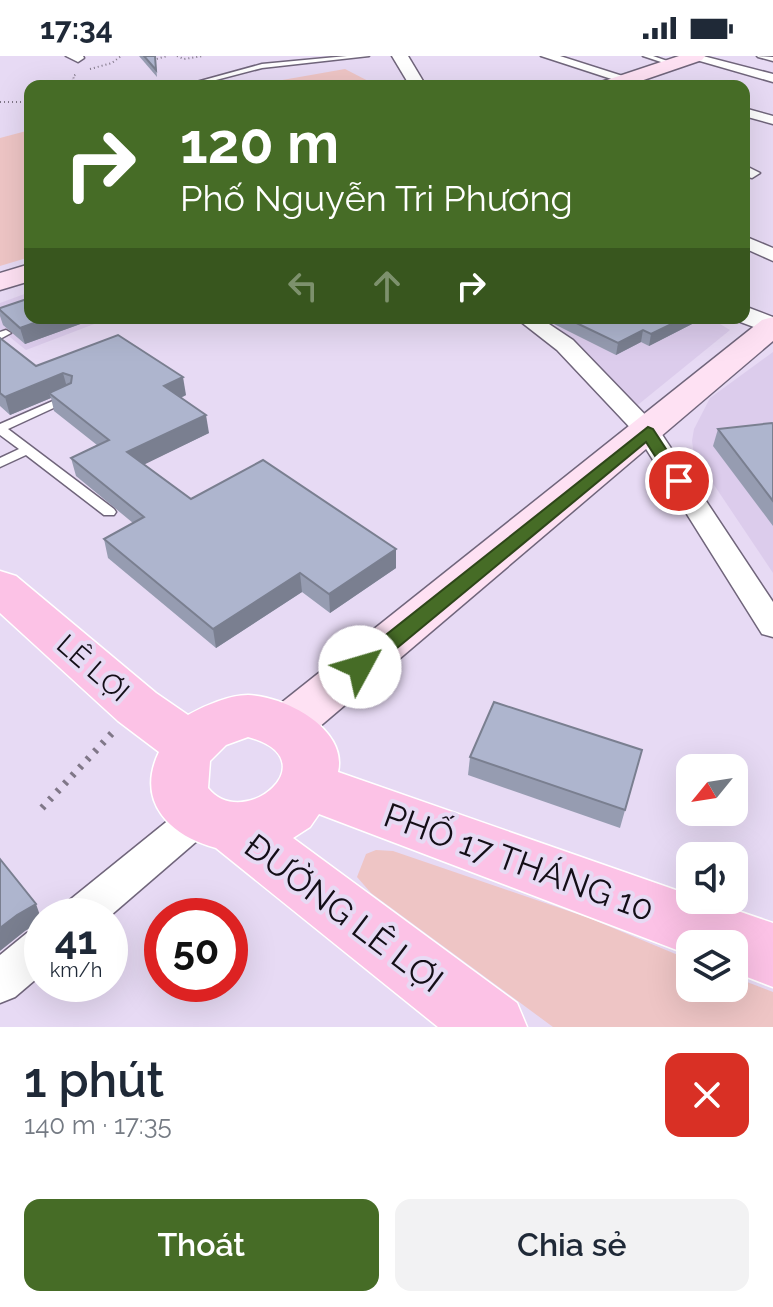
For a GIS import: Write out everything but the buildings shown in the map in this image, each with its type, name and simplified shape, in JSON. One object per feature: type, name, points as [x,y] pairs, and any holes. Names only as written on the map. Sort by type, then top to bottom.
[{"type":"main road","points":[[626,80],[694,57]]},
{"type":"main road","points":[[288,725],[648,432],[773,326]]},
{"type":"main road","name":"LÊ LỢI","points":[[0,587],[137,707],[190,745]]},
{"type":"main road","points":[[248,716],[269,718],[288,725],[306,741],[313,762],[309,786],[298,804],[280,818],[258,826],[216,823],[184,802],[178,783],[180,763],[190,745],[206,730],[248,716]]},
{"type":"main road","name":"PHỐ 17 THÁNG 10","points":[[309,786],[773,955]]},
{"type":"main road","name":"ĐƯỜNG LÊ LỢI","points":[[216,823],[493,1027]]},
{"type":"street","points":[[400,56],[414,80]]},
{"type":"street","points":[[547,56],[609,80]]},
{"type":"street","points":[[694,57],[773,78]]},
{"type":"street","points":[[750,113],[770,118]]},
{"type":"street","points":[[750,244],[773,255]]},
{"type":"street","points":[[750,316],[773,326]]},
{"type":"street","points":[[535,324],[565,345],[648,432],[773,626]]},
{"type":"street","points":[[106,898],[216,823]]},
{"type":"street","points":[[0,982],[24,962]]},
{"type":"lane","points":[[208,80],[262,66],[366,56]]},
{"type":"lane","points":[[646,56],[673,64]]},
{"type":"lane","points":[[760,56],[773,59]]},
{"type":"lane","points":[[69,397],[0,428],[109,512]]},
{"type":"lane","points":[[0,463],[29,449]]},
{"type":"path","points":[[156,56],[160,57],[148,60],[162,60],[167,56]]},
{"type":"path","points":[[177,56],[182,59],[200,59],[203,56]]},
{"type":"path","points":[[0,102],[24,102]]},
{"type":"path","points":[[42,808],[137,707]]},
{"type":"shaded area","points":[[345,69],[366,80],[283,80]]},
{"type":"shaded area","points":[[24,132],[24,259],[0,266],[0,138]]},
{"type":"shaded area","points":[[24,294],[24,324],[94,324],[26,350],[0,329],[0,303]]},
{"type":"shaded area","points":[[536,324],[720,324],[730,330],[634,408]]},
{"type":"shaded area","points":[[773,352],[773,573],[694,455],[692,441],[694,429],[710,398]]},
{"type":"shaded area","points":[[376,850],[393,851],[589,918],[676,954],[676,1002],[748,1002],[748,982],[773,992],[773,1027],[553,1027],[371,893],[357,877],[366,854]]},
{"type":"route","points":[[360,667],[648,432],[679,481]]}]
